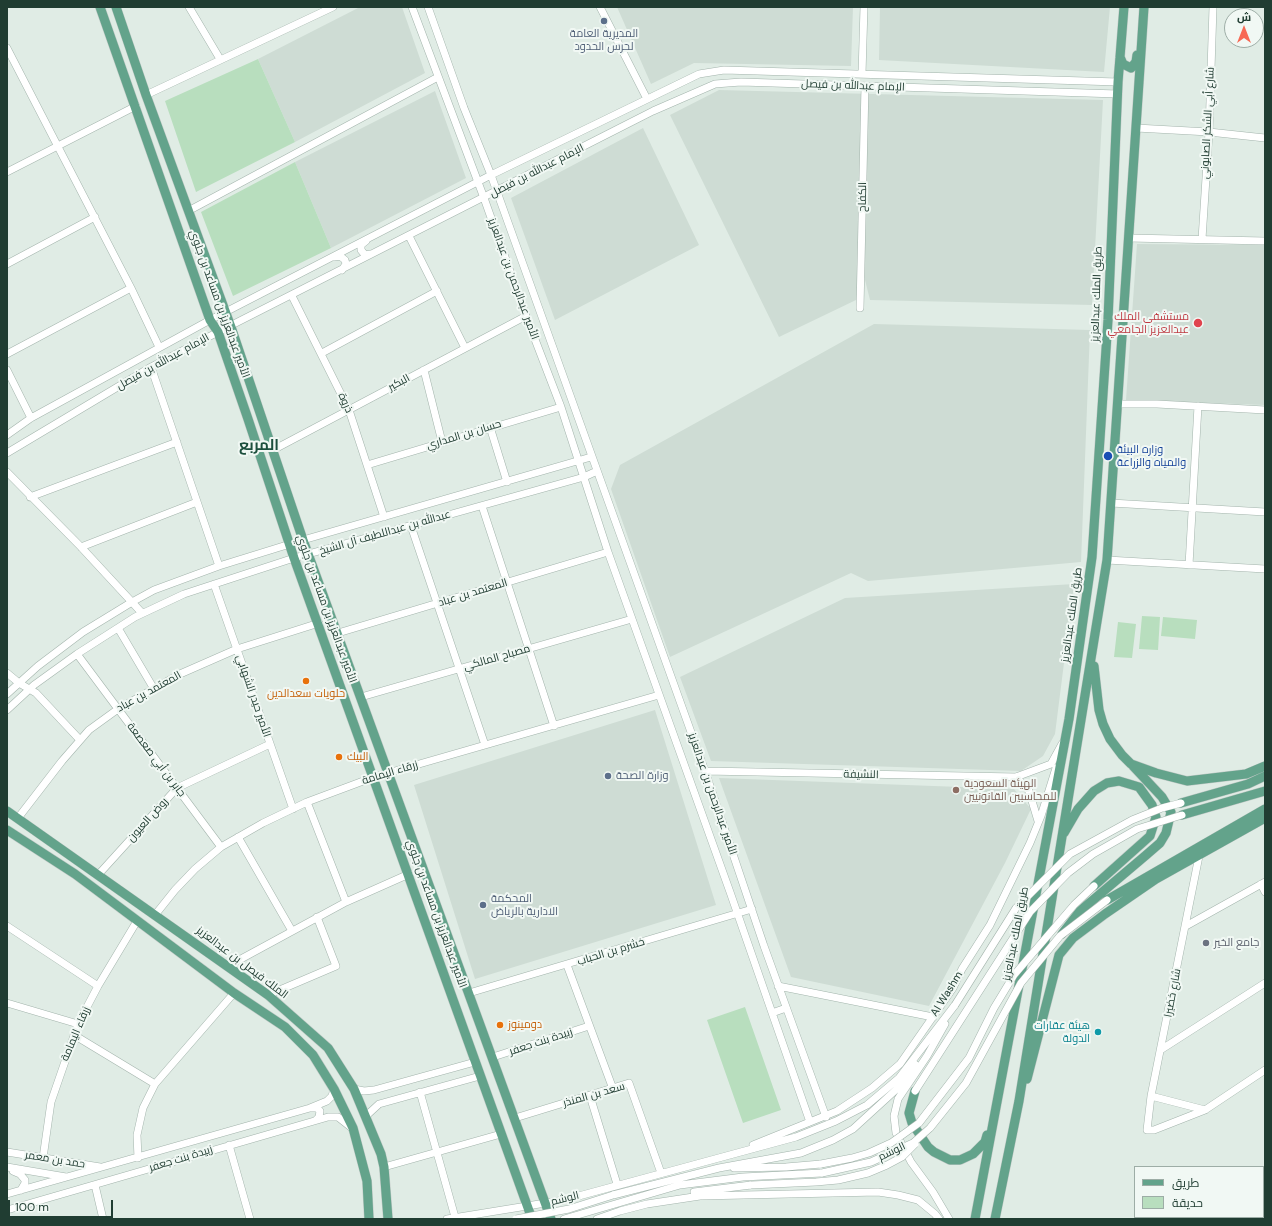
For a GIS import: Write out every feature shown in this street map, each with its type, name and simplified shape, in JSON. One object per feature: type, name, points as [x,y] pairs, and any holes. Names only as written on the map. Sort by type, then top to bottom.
[{"type":"main road","name":"الأمير عبدالعزيز بن مساعد بن جلوي","points":[[100,7],[210,320],[218,332],[294,558],[319,623],[526,1206],[532,1219]]},
{"type":"main road","name":"الأمير عبدالعزيز بن مساعد بن جلوي","points":[[116,7],[146,95],[190,210],[303,540],[551,1219]]},
{"type":"main road","name":"طريق الملك عبدالعزيز","points":[[975,1219],[1065,739],[1094,540],[1108,320],[1118,82],[1124,7]]},
{"type":"main road","points":[[1120,57],[1123,64],[1127,67],[1135,66],[1139,7]]},
{"type":"main road","points":[[995,1219],[1020,1101],[1061,838],[1107,560],[1144,7]]},
{"type":"main road","points":[[1060,936],[1080,911],[1160,843],[1166,833],[1171,812],[1162,797],[1122,755],[1110,739],[1103,724],[1094,673],[1094,644]]},
{"type":"main road","points":[[1131,764],[1156,773],[1187,781],[1246,774],[1265,766]]},
{"type":"main road","points":[[1181,803],[1248,784],[1265,776]]},
{"type":"main road","points":[[1061,838],[1078,809],[1094,791],[1107,783],[1118,781],[1130,784],[1139,787],[1147,796],[1156,817],[1150,836],[1094,886]]},
{"type":"main road","points":[[1182,815],[1265,791]]},
{"type":"main road","points":[[1107,900],[1265,809]]},
{"type":"main road","name":"الملك فيصل بن عبدالعزيز","points":[[7,811],[268,995],[328,1048],[354,1088],[366,1116],[384,1167],[388,1219]]},
{"type":"main road","points":[[1020,1101],[1031,1068],[1059,955],[1073,938],[1156,879],[1265,818]]},
{"type":"main road","points":[[8,833],[75,874],[234,993],[285,1027],[313,1055],[334,1089],[353,1128],[367,1181],[369,1219]]},
{"type":"main road","points":[[915,1091],[909,1113],[912,1123],[928,1147],[950,1160],[960,1160],[973,1154],[985,1142],[996,1106]]},
{"type":"street","points":[[190,7],[220,59]]},
{"type":"street","points":[[146,95],[333,7]]},
{"type":"street","name":"الأمير عبدالرحمن بن عبدالعزيز","points":[[412,7],[561,407],[608,552],[738,913],[772,1013],[803,1097],[810,1122]]},
{"type":"street","name":"الأمير عبدالرحمن بن عبدالعزيز","points":[[428,7],[464,108],[497,192],[705,771],[778,986],[826,1117]]},
{"type":"street","points":[[600,7],[647,99]]},
{"type":"street","points":[[862,74],[864,7]]},
{"type":"street","name":"شارع أبي الشكر الصابوني","points":[[1202,239],[1209,132],[1213,7]]},
{"type":"street","points":[[7,48],[131,288],[159,347]]},
{"type":"street","name":"الإمام عبدالله بن فيصل","points":[[7,435],[31,418],[210,320],[477,182],[699,74],[724,70],[1118,82]]},
{"type":"street","points":[[190,210],[438,77]]},
{"type":"street","name":"الإمام عبدالله بن فيصل","points":[[7,453],[151,367],[218,332],[231,327],[374,253],[497,192],[653,111],[715,84],[741,82],[1118,94]]},
{"type":"street","name":"الكفاح","points":[[860,308],[865,86]]},
{"type":"street","points":[[7,172],[136,106]]},
{"type":"street","points":[[1136,128],[1209,132],[1265,138]]},
{"type":"street","points":[[7,264],[94,217]]},
{"type":"street","points":[[409,236],[465,348]]},
{"type":"street","points":[[1129,238],[1265,241]]},
{"type":"street","points":[[366,240],[361,245],[362,252],[367,255],[374,253]]},
{"type":"street","points":[[333,257],[340,256],[345,260],[345,266],[342,270]]},
{"type":"street","points":[[7,354],[131,288]]},
{"type":"street","points":[[322,353],[437,290]]},
{"type":"street","name":"ذروة","points":[[292,296],[322,353],[349,410],[384,517]]},
{"type":"street","name":"البكير","points":[[273,450],[526,316]]},
{"type":"street","points":[[151,367],[219,566]]},
{"type":"street","points":[[7,370],[31,418]]},
{"type":"street","points":[[424,370],[442,442]]},
{"type":"street","points":[[1118,404],[1198,406],[1265,410]]},
{"type":"street","points":[[1189,565],[1198,406]]},
{"type":"street","name":"حسان بن المداري","points":[[367,464],[561,407]]},
{"type":"street","points":[[490,428],[507,482]]},
{"type":"street","points":[[30,497],[177,442]]},
{"type":"street","name":"عبدالله بن عبداللطيف آل الشيخ","points":[[7,694],[83,632],[154,590],[219,566],[303,540],[591,457]]},
{"type":"street","name":"عبدالله بن عبداللطيف آل الشيخ","points":[[7,710],[29,690],[77,654],[142,613],[184,594],[294,558],[584,477],[597,471]]},
{"type":"street","points":[[7,472],[30,497],[81,546],[142,613]]},
{"type":"street","points":[[81,546],[197,502]]},
{"type":"street","points":[[1111,503],[1191,509],[1265,512]]},
{"type":"street","points":[[482,506],[554,726]]},
{"type":"street","points":[[411,526],[485,745]]},
{"type":"street","name":"المعتمد بن عباد","points":[[338,633],[608,552]]},
{"type":"street","points":[[1107,560],[1265,569]]},
{"type":"street","name":"الأمير حيدر الشهابي","points":[[214,584],[293,809]]},
{"type":"street","name":"مصباح المالكي","points":[[361,697],[632,619]]},
{"type":"street","name":"المعتمد بن عباد","points":[[18,818],[89,730],[118,709],[180,674],[237,649],[319,623]]},
{"type":"street","points":[[118,628],[154,689]]},
{"type":"street","name":"جابر بن أبي صعصعة","points":[[77,654],[221,847]]},
{"type":"street","points":[[7,673],[29,690],[36,693],[80,740]]},
{"type":"street","name":"زرقاء اليمامة","points":[[155,915],[175,890],[195,869],[221,847],[307,802],[374,777],[659,695]]},
{"type":"street","points":[[1038,821],[1029,791],[1016,777],[1051,764],[1065,739]]},
{"type":"street","name":"Al Washm","points":[[726,1156],[826,1117],[872,1088],[900,1064],[953,988],[962,969],[990,925],[1038,821],[1065,739]]},
{"type":"street","name":"روض العيون","points":[[98,875],[177,788],[270,744]]},
{"type":"street","name":"النشيفة","points":[[705,771],[1016,777]]},
{"type":"street","points":[[307,802],[346,902]]},
{"type":"street","points":[[949,1219],[933,1192],[911,1162],[896,1133],[894,1116],[898,1099],[927,1056],[955,1004],[1016,908],[1070,854],[1132,820],[1162,808],[1181,803]]},
{"type":"street","points":[[915,1091],[1030,912],[1068,873],[1093,854],[1137,830],[1182,815]]},
{"type":"street","points":[[238,837],[292,931]]},
{"type":"street","name":"شارع خضيرا","points":[[1199,856],[1162,1050],[1151,1096],[1147,1130],[1154,1130],[1205,1110]]},
{"type":"street","points":[[228,966],[346,902],[408,874]]},
{"type":"street","points":[[1186,926],[1263,883],[1265,892]]},
{"type":"street","points":[[719,1168],[748,1169],[821,1164],[852,1158],[869,1153],[891,1143],[919,1123],[969,1058],[994,1008],[1014,975],[1074,905],[1094,886]]},
{"type":"street","name":"الوشم","points":[[564,1219],[680,1185],[715,1180],[822,1173],[871,1162],[913,1143],[930,1128],[966,1083],[1021,983],[1060,936],[1107,900]]},
{"type":"street","name":"خشرم بن الحباب","points":[[469,993],[752,909]]},
{"type":"street","points":[[268,995],[336,966],[317,917]]},
{"type":"street","name":"زرقاء اليمامة","points":[[42,1158],[51,1102],[78,1024],[98,986],[137,921]]},
{"type":"street","points":[[7,926],[98,986]]},
{"type":"street","points":[[567,965],[613,1088]]},
{"type":"street","points":[[1162,1050],[1265,983]]},
{"type":"street","points":[[778,986],[933,1017]]},
{"type":"street","points":[[138,1158],[137,1136],[143,1108],[154,1084],[234,993]]},
{"type":"street","points":[[7,1003],[78,1024]]},
{"type":"street","name":"Al Washm","points":[[796,1137],[867,1105],[887,1089],[899,1078],[955,1004]]},
{"type":"street","name":"الوشم","points":[[516,1219],[569,1209],[613,1195],[719,1168],[801,1152],[833,1140],[853,1129],[900,1087],[955,1004]]},
{"type":"street","points":[[772,1013],[786,1008]]},
{"type":"street","name":"زبيدة بنت جعفر","points":[[493,1057],[590,1026]]},
{"type":"street","points":[[74,1035],[154,1084]]},
{"type":"street","points":[[354,1088],[364,1091],[383,1087],[475,1062]]},
{"type":"street","points":[[1151,1096],[1205,1110],[1265,1070]]},
{"type":"street","points":[[366,1116],[374,1107],[388,1101],[480,1076]]},
{"type":"street","name":"سعد بن المنذر","points":[[515,1118],[629,1084],[661,1173]]},
{"type":"street","points":[[383,1087],[380,1089],[378,1096],[383,1100],[388,1101]]},
{"type":"street","name":"زبيدة بنت جعفر","points":[[7,1194],[310,1108],[327,1101],[332,1096],[334,1089]]},
{"type":"street","points":[[420,1092],[455,1217]]},
{"type":"street","points":[[590,1096],[618,1184]]},
{"type":"street","points":[[310,1108],[317,1108],[320,1111],[320,1117],[316,1120]]},
{"type":"street","name":"زبيدة بنت جعفر","points":[[7,1210],[316,1120],[333,1116],[342,1120],[353,1128]]},
{"type":"street","points":[[597,1219],[620,1211],[702,1191],[751,1185],[838,1180],[868,1173],[902,1157],[930,1128]]},
{"type":"street","points":[[384,1167],[501,1134]]},
{"type":"street","name":"الوشم","points":[[447,1219],[546,1204],[796,1137]]},
{"type":"street","points":[[229,1145],[250,1219]]},
{"type":"street","name":"حمد بن معمر","points":[[7,1152],[103,1167]]},
{"type":"street","points":[[7,1168],[23,1178],[25,1184],[19,1191],[11,1195],[10,1202],[15,1206],[23,1205]]},
{"type":"street","name":"حمد بن معمر","points":[[7,1168],[68,1177]]},
{"type":"street","points":[[95,1185],[103,1219]]},
{"type":"street","points":[[647,1204],[700,1196],[878,1192],[918,1200],[939,1219]]},
{"type":"shaded area","points":[[360,7],[402,7],[425,73],[295,142],[258,59]]},
{"type":"shaded area","points":[[617,7],[853,7],[851,66],[694,63],[651,84]]},
{"type":"shaded area","points":[[880,7],[1110,7],[1104,72],[879,60]]},
{"type":"shaded area","points":[[719,90],[1103,100],[1092,305],[870,300],[862,268],[856,300],[779,337],[670,115]]},
{"type":"shaded area","points":[[435,91],[466,178],[331,248],[295,162]]},
{"type":"shaded area","points":[[643,128],[699,245],[555,320],[511,198]]},
{"type":"shaded area","name":"مستشفى الملك عبدالعزيز الجامعي","points":[[1137,244],[1265,245],[1265,405],[1126,400]]},
{"type":"shaded area","points":[[874,324],[1090,330],[1081,562],[868,581],[851,573],[670,657],[611,489],[620,465]]},
{"type":"shaded area","points":[[1074,584],[1055,734],[1043,756],[1021,771],[711,761],[680,677],[845,598]]},
{"type":"shaded area","points":[[655,710],[716,905],[475,979],[414,785]]},
{"type":"shaded area","points":[[719,778],[1014,789],[1031,809],[1005,863],[929,1006],[791,977]]},
{"type":"green space","points":[[258,59],[295,142],[196,192],[165,101]]},
{"type":"green space","points":[[295,162],[331,248],[233,296],[201,212]]},
{"type":"green space","points":[[1142,616],[1160,617],[1158,650],[1139,649]]},
{"type":"green space","points":[[1163,617],[1197,620],[1195,639],[1161,636]]},
{"type":"green space","points":[[1118,622],[1136,624],[1132,658],[1114,657]]},
{"type":"green space","points":[[745,1007],[781,1110],[743,1123],[707,1020]]},
{"type":"place","name":"المديرية العامة لحرس الحدود","points":[[604,21]]},
{"type":"place","name":"مستشفى الملك عبدالعزيز الجامعي","points":[[1198,323]]},
{"type":"place","name":"وزاره البيئة والمياه والزراعة","points":[[1108,456]]},
{"type":"place","name":"حلويات سعدالدين","points":[[306,681]]},
{"type":"place","name":"البيك","points":[[339,757]]},
{"type":"place","name":"وزارة الصحة","points":[[608,776]]},
{"type":"place","name":"الهيئة السعودية للمحاسبين القانونيين","points":[[956,790]]},
{"type":"place","name":"المحكمة الادارية بالرياض","points":[[483,905]]},
{"type":"place","name":"جامع الخير","points":[[1206,943]]},
{"type":"place","name":"دومينوز","points":[[500,1025]]},
{"type":"place","name":"هيئة عقارات الدولة","points":[[1098,1032]]},
{"type":"district","name":"المربع","points":[[259,446]]}]
